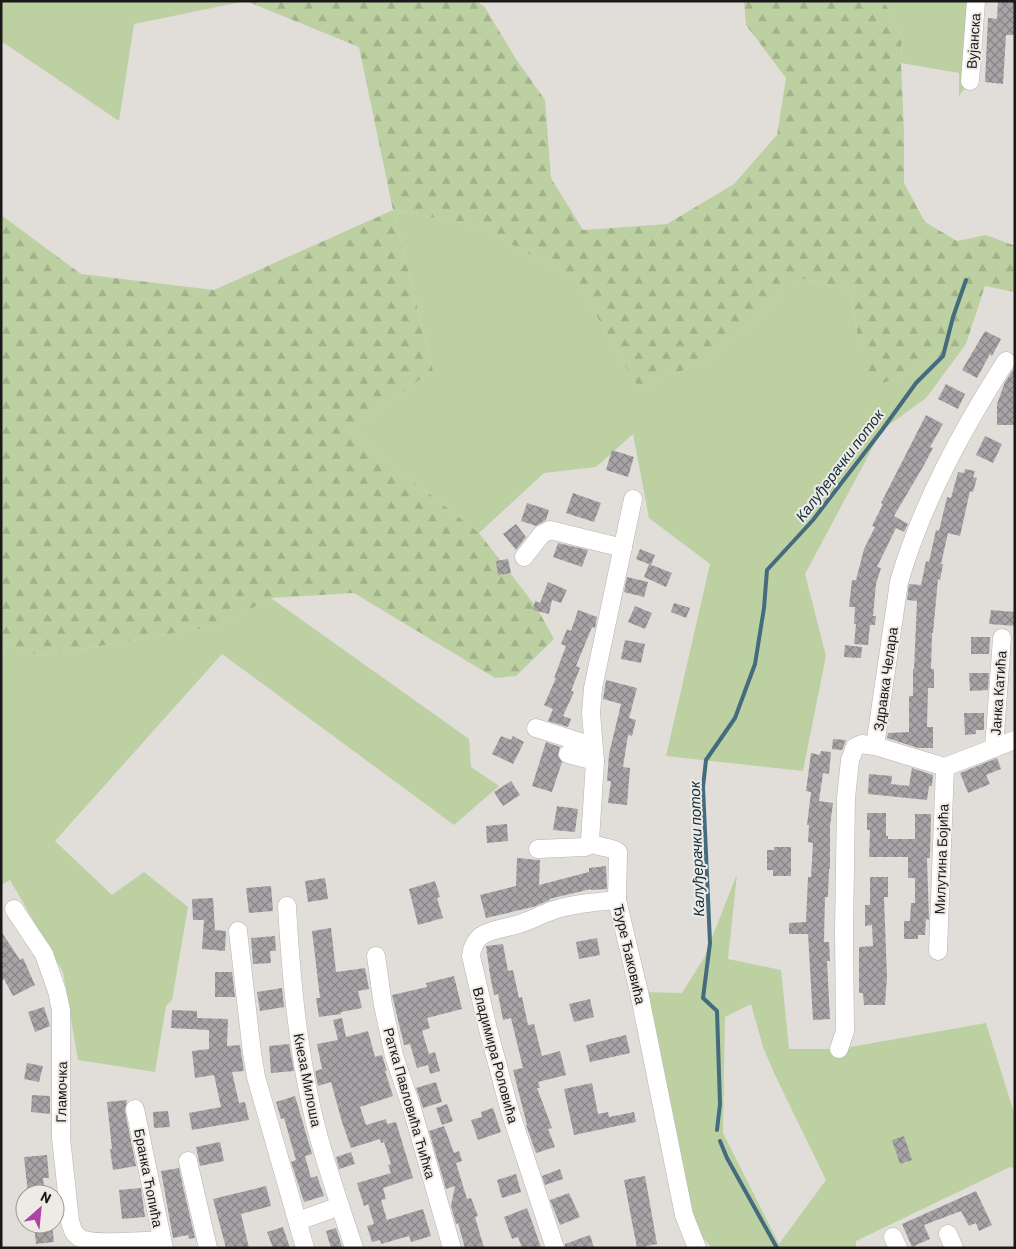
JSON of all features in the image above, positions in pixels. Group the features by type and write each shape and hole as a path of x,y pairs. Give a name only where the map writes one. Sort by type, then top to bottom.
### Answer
{"street":[{"name":"Вујанска","path":"970,80 976,1"},
{"name":"Здравка Челара","path":"839,1049 844,1031 846,798 850,760 855,748 862,744 875,746 899,582 917,531 955,446 972,414 1006,361"},
{"path":"538,849 585,847 592,844 590,839 594,754 591,713 593,688 633,499"},
{"path":"524,556 542,534 550,530 623,548"},
{"name":"Јанка Катића","path":"994,748 1002,638"},
{"path":"536,728 594,754"},
{"path":"875,746 945,767 1015,740"},
{"path":"568,754 594,754"},
{"name":"Милутина Бојића","path":"938,951 945,767"},
{"name":"Ђуре Ђаковића","path":"592,844 608,846 618,852 617,900 639,992 684,1215 697,1248"},
{"name":"Владимира Роловића","path":"555,1248 509,1108 471,956 475,942 489,932 520,924 553,910 617,900"},
{"name":"Кнеза Милоша","path":"287,906 292,987 305,1079 312,1112 354,1248"},
{"name":"Гламочка","path":"14,909 44,954 58,991 61,1010 61,1131 70,1221 74,1233 86,1240 123,1245 163,1244"},
{"path":"238,930 256,1077 305,1248"},
{"name":"Ратка Павловића Ћићка","path":"376,956 383,1005 394,1056 412,1110 452,1248"},
{"name":"Бранка Ћопића","path":"135,1109 163,1244"},
{"path":"188,1161 208,1248"},
{"path":"298,1221 340,1206"}],"green space":[{"path":"1,1 246,1 134,24 119,121 1,41"},
{"path":"246,1 475,1 484,6 516,59 545,100 551,178 583,230 667,224 734,184 777,135 786,78 746,25 744,1 883,1 902,28 904,183 925,222 957,241 986,235 1013,245 1015,244 1015,292 985,286 966,344 892,380 873,386 859,347 851,290 803,279 707,360 639,389 576,280 479,226 393,210 359,47"},
{"path":"883,1 976,1 970,81 959,96 959,73 901,63 902,28"},
{"path":"393,210 479,226 576,280 639,389 707,360 803,279 851,290 859,347 892,380 966,344 926,398 882,430 805,574 826,656 803,771 666,756 710,564 649,518 633,434 596,467 544,473 479,533 350,431 433,370"},
{"path":"393,210 433,370 350,431 479,533 537,608 554,639 516,676 495,678 354,593 271,598 221,625 42,656 6,645 1,663 1,215 81,274 214,290"},
{"path":"271,598 469,739 471,767 499,786 454,825 222,654 55,841 112,895 144,872 188,907 172,1000 166,1006 155,1072 78,1060 63,972 10,880 1,885 1,663 6,645 42,656 221,625"},
{"path":"737,874 728,959 781,970 789,1049 839,1049 986,1023 1015,1116 1015,1168 1010,1167 856,1241 856,1248 712,1248 684,1215 639,992 682,993 704,958","holes":["751,1004 763,1047 826,1180 779,1244 723,1133 725,1017"]}],"building":[{"path":"998,1 1015,1 1015,35 1006,35 1003,84 985,82 988,18 997,19"},
{"path":"985,331 1001,339 992,356 990,354 977,378 962,370"},
{"path":"1015,367 1015,425 997,425 997,404 1005,382"},
{"path":"946,384 965,394 958,409 938,399"},
{"path":"926,415 943,424 930,447 933,448 924,465 894,516 908,524 904,532 896,528 877,567 881,568 876,584 873,616 876,616 875,625 870,625 868,645 854,644 855,607 849,607 852,580 856,580 864,549 875,527 872,526 883,504 881,503"},
{"path":"985,436 1002,444 993,463 976,455"},
{"path":"612,450 634,457 628,477 606,470"},
{"path":"965,469 975,471 973,477 977,478 973,492 970,491 960,536 948,533 941,564 943,564 940,580 938,579 932,633 931,669 934,669 934,688 928,688 927,727 933,727 933,748 918,748 887,738 888,733 909,732 909,696 913,696 917,601 907,600 909,584 921,585 926,561 929,562 936,530 939,531 947,497 951,498 958,472 964,473"},
{"path":"573,493 601,503 594,522 566,513"},
{"path":"527,503 549,510 546,520 536,526 521,521"},
{"path":"516,524 526,537 516,550 503,534"},
{"path":"558,543 588,550 582,567 553,557"},
{"path":"640,549 655,555 651,565 636,559"},
{"path":"508,559 511,573 498,575 496,561"},
{"path":"649,564 672,573 666,587 644,577"},
{"path":"627,577 648,582 644,597 624,592"},
{"path":"548,582 567,590 561,603 552,600 549,614 533,610 535,601 540,603"},
{"path":"674,603 690,608 686,618 671,612"},
{"path":"635,606 652,613 645,629 628,622"},
{"path":"578,610 597,617 595,628 592,627 576,666 580,668 571,691 574,692 563,716 571,719 568,727 548,721 553,709 544,705 556,678 554,678 566,646 561,644 567,629 571,631"},
{"path":"991,610 1015,612 1015,626 989,624"},
{"path":"971,637 990,637 989,654 971,654"},
{"path":"625,640 645,644 641,663 621,659"},
{"path":"845,645 862,647 861,658 844,657"},
{"path":"969,673 989,673 988,690 970,691"},
{"path":"606,680 637,688 629,718 636,720 632,736 628,735 623,767 630,768 627,805 608,803 611,781 607,781 609,754 621,704 603,699"},
{"path":"964,713 984,713 984,730 976,730 976,734 965,735"},
{"path":"501,736 511,740 513,736 524,742 513,764 492,754"},
{"path":"833,739 846,740 842,750 832,749"},
{"path":"546,742 560,747 558,756 562,762 552,792 532,786"},
{"path":"821,751 831,752 829,774 823,773 819,801 833,803 830,826 828,897 825,897 824,942 829,942 830,961 827,961 830,1019 813,1020 808,934 789,934 789,923 806,922 808,877 811,877 813,843 808,842 809,825 807,825 811,792 806,791 811,753 820,755"},
{"path":"997,758 1001,769 986,775 990,784 968,793 960,773"},
{"path":"912,768 933,775 932,786 929,786 927,800 868,794 869,774 892,776 891,784 909,786"},
{"path":"511,781 520,795 503,806 494,792"},
{"path":"557,806 578,809 575,832 553,830"},
{"path":"867,813 886,813 886,836 888,836 888,839 915,839 915,814 931,814 930,858 927,858 929,920 926,919 925,935 918,935 918,939 904,939 904,921 910,921 911,903 915,903 915,878 908,878 908,857 869,857 870,830 867,830"},
{"path":"507,824 508,841 487,843 486,826"},
{"path":"774,847 791,847 791,876 773,876 773,870 767,870 767,850 774,850"},
{"path":"517,858 540,860 539,885 589,872 589,868 606,866 607,889 591,889 549,899 533,907 486,918 480,895 516,886"},
{"path":"870,877 888,877 888,897 884,897 887,977 885,1005 864,1005 863,993 859,993 859,947 873,946 872,925 865,926 865,905 870,905"},
{"path":"325,878 328,899 308,902 305,881"},
{"path":"435,881 440,897 437,898 443,918 418,925 409,889"},
{"path":"271,886 273,911 249,913 246,888"},
{"path":"213,898 215,930 226,931 225,951 202,949 204,920 193,920 192,899"},
{"path":"331,928 336,972 365,968 369,989 358,991 362,1008 341,1012 341,1014 319,1017 316,998 320,998 312,931"},
{"path":"1,931 20,960 23,958 35,985 13,996 4,979 1,981"},
{"path":"275,936 276,951 270,951 271,963 253,964 251,938"},
{"path":"597,938 600,955 579,959 576,942"},
{"path":"503,944 508,971 513,970 519,998 522,997 528,1025 534,1024 542,1056 560,1051 566,1075 538,1082 540,1088 537,1088 552,1128 548,1129 555,1147 536,1153 526,1125 513,1070 523,1068 511,1018 503,1020 498,994 494,995 490,975 486,946"},
{"path":"215,972 232,972 235,997 215,997"},
{"path":"454,976 462,1009 427,1018 430,1028 422,1031 429,1054 435,1052 440,1071 430,1074 428,1065 417,1068 410,1044 404,1045 392,995 427,987 426,983"},
{"path":"282,988 284,1007 260,1011 257,992"},
{"path":"590,999 594,1017 574,1022 569,1004"},
{"path":"44,1007 50,1026 35,1032 28,1012"},
{"path":"172,1010 197,1011 197,1018 228,1019 227,1046 240,1045 244,1071 232,1072 239,1103 245,1102 249,1120 192,1130 189,1113 221,1107 214,1075 195,1078 192,1051 209,1049 209,1030 171,1028"},
{"path":"342,1018 346,1037 368,1031 375,1057 382,1055 393,1096 360,1107 366,1125 386,1119 387,1124 396,1122 413,1178 383,1188 386,1199 381,1200 387,1220 423,1209 431,1236 411,1242 409,1236 381,1244 380,1240 372,1242 367,1226 374,1224 368,1204 364,1206 357,1183 391,1173 388,1165 391,1164 384,1142 381,1143 380,1139 351,1148 331,1082 318,1086 315,1071 322,1069 317,1044 338,1040 333,1020"},
{"path":"626,1035 630,1053 590,1062 586,1045"},
{"path":"289,1044 294,1071 271,1073 269,1046"},
{"path":"27,1063 43,1066 39,1082 24,1079"},
{"path":"436,1082 442,1102 423,1108 416,1088"},
{"path":"592,1083 598,1114 608,1112 609,1117 634,1112 636,1122 574,1135 564,1089"},
{"path":"32,1095 50,1096 50,1114 31,1112"},
{"path":"295,1096 312,1154 305,1156 311,1178 317,1176 324,1196 304,1202 291,1162 296,1160 284,1118 281,1119 276,1102"},
{"path":"127,1100 125,1111 136,1166 113,1170 107,1102"},
{"path":"447,1104 453,1121 442,1125 436,1108"},
{"path":"493,1108 501,1132 478,1140 471,1120 482,1117 481,1112"},
{"path":"168,1111 170,1127 154,1128 153,1112"},
{"path":"444,1126 454,1153 459,1151 462,1161 456,1163 467,1199 471,1198 478,1216 475,1217 484,1248 465,1248 458,1223 456,1224 451,1206 455,1186 446,1189 429,1131"},
{"path":"904,1136 912,1160 900,1164 892,1140"},
{"path":"220,1142 224,1161 200,1166 196,1147"},
{"path":"351,1152 355,1164 339,1169 336,1157"},
{"path":"47,1155 49,1178 43,1178 44,1184 27,1184 24,1157"},
{"path":"179,1168 195,1238 189,1239 188,1235 173,1238 161,1171"},
{"path":"560,1169 563,1179 545,1185 542,1176"},
{"path":"516,1174 521,1192 502,1198 497,1180"},
{"path":"645,1176 657,1244 637,1248 624,1180"},
{"path":"266,1186 271,1206 241,1214 249,1248 226,1248 213,1199"},
{"path":"141,1188 145,1217 122,1219 119,1190"},
{"path":"976,1191 992,1225 979,1231 976,1223 969,1226 961,1211 924,1225 930,1239 912,1247 902,1224"},
{"path":"569,1193 580,1217 560,1225 550,1200"},
{"path":"527,1208 541,1248 522,1248 518,1237 512,1239 504,1217"},
{"path":"283,1227 290,1248 273,1248 267,1232"},
{"path":"336,1228 342,1247 331,1248 326,1231"},
{"path":"35,1234 53,1234 54,1242 36,1244"},
{"path":"590,1235 594,1248 565,1248 565,1244"}],"waterway":[{"name":"Калуђерачки поток","path":"717,1130 720,1104 717,1011 703,998 710,943 703,787 706,760 735,718 755,664 764,608 767,570 813,520 916,383 943,356 953,317 966,280"},
{"name":"Калуђерачки поток","path":"720,1141 727,1158 777,1248"}]}
